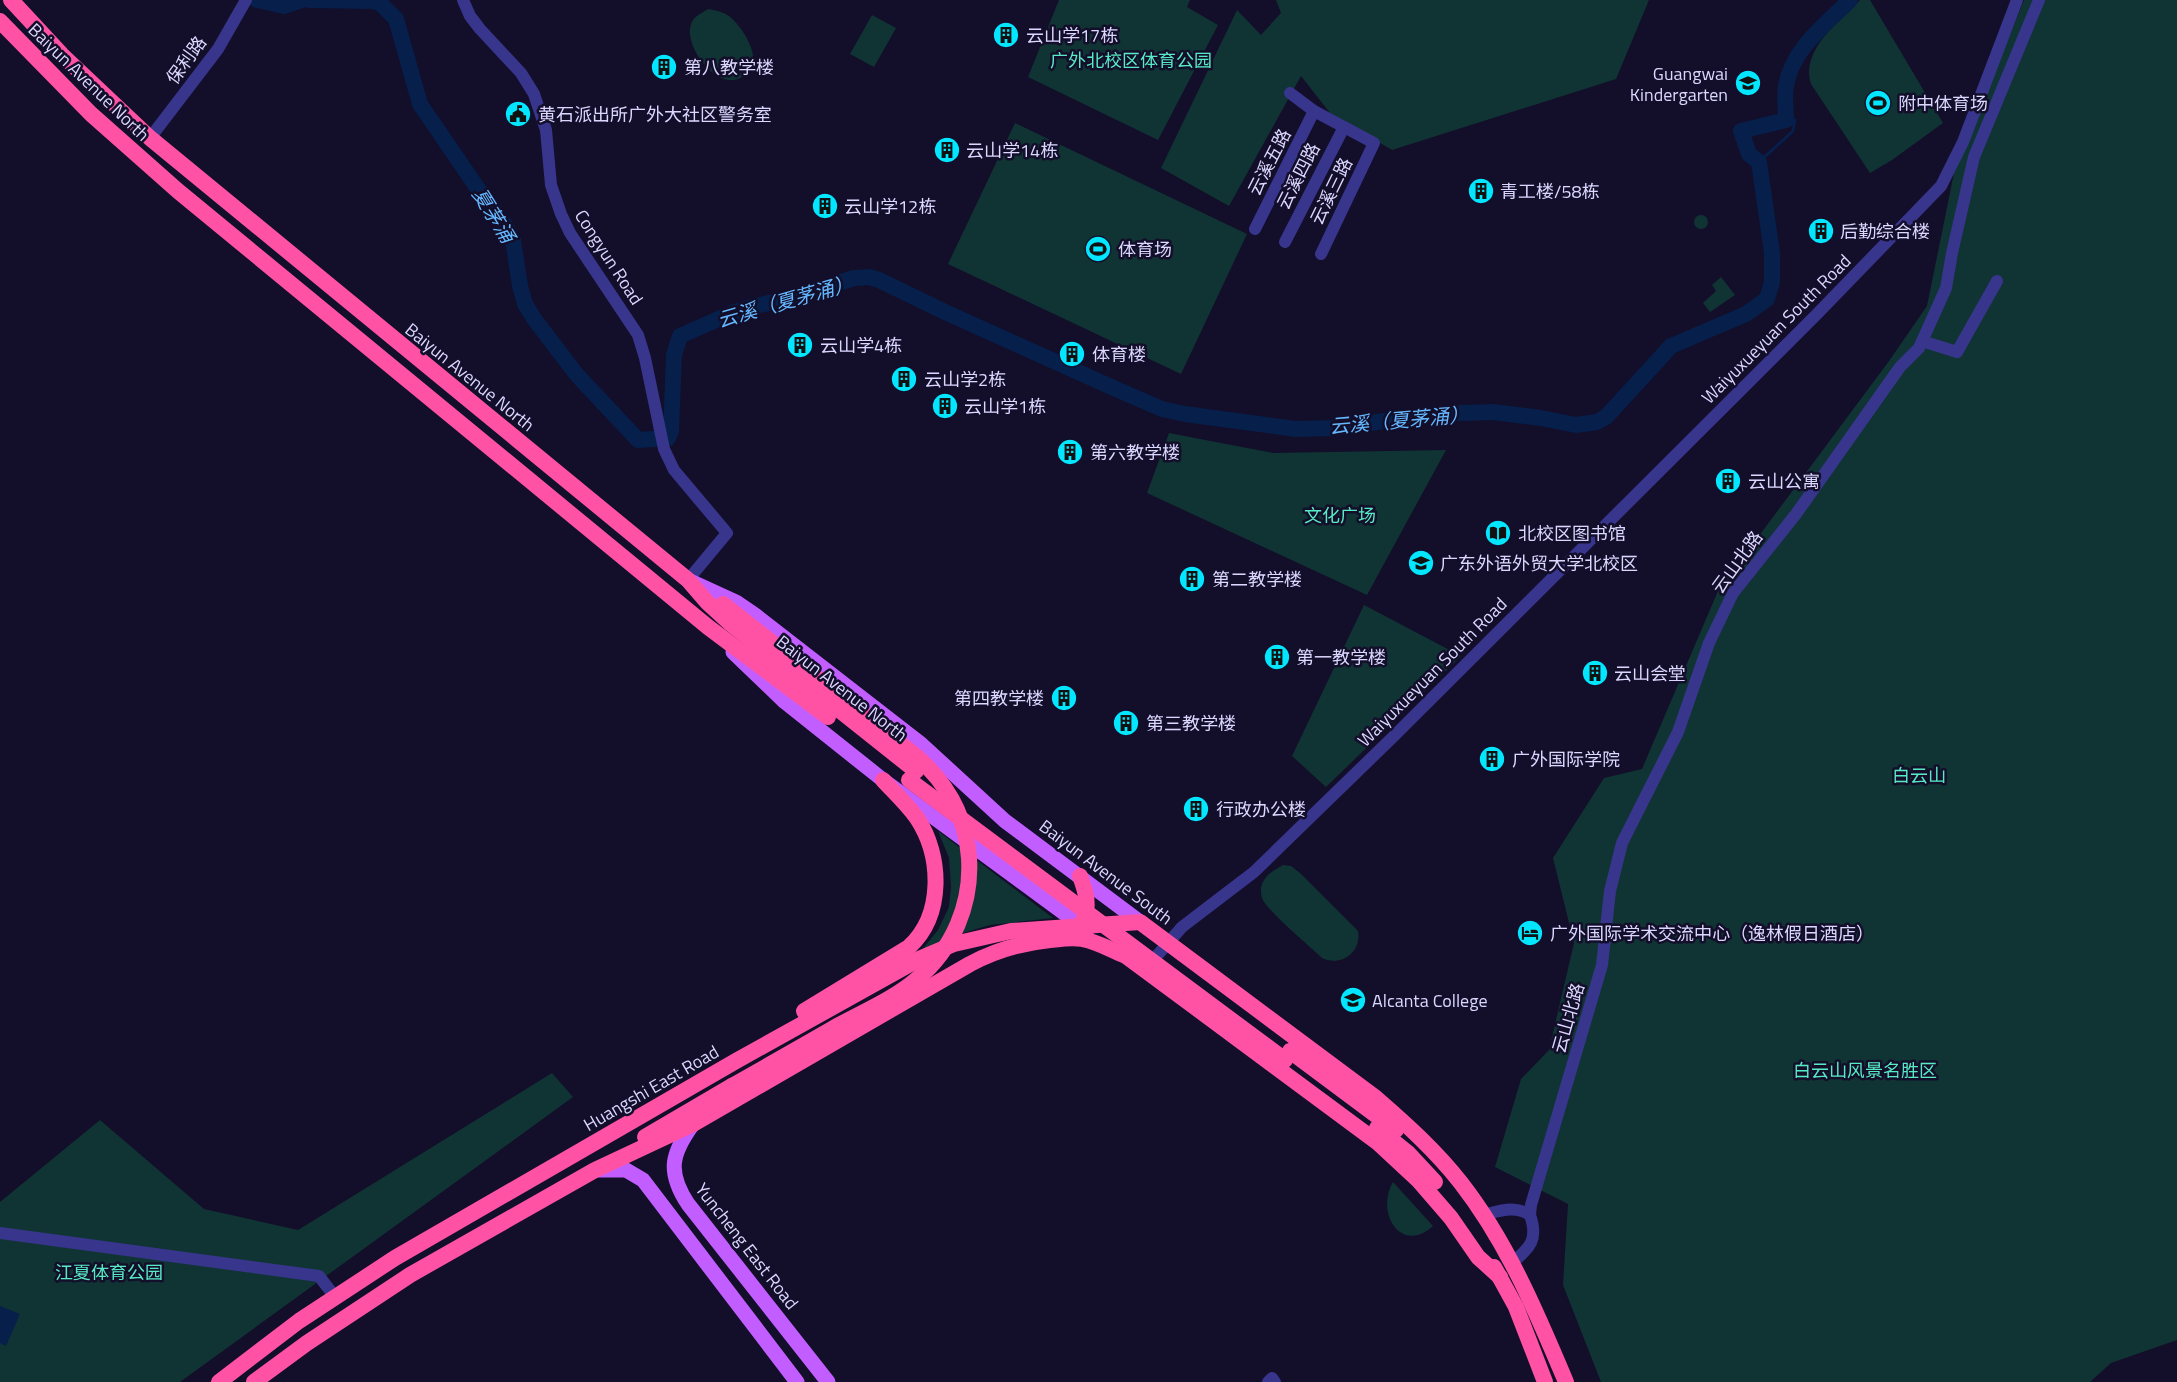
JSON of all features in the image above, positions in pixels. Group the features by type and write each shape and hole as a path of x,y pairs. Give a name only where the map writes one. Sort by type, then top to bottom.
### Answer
{"highway":[{"name":"Baiyun Avenue North","path":"11,0 62,55 150,138 688,580 731,624 913,776"},
{"name":"Baiyun Avenue North","path":"0,21 77,101 130,150 717,635 913,776"},
{"path":"254,1382 392,1286 917,980 942,953 950,940 964,907 968,891 969,868 966,833 957,808 944,784 916,756 742,618 688,580"},
{"name":"Baiyun Avenue South","path":"913,776 1287,1055 1408,1153 1453,1204 1500,1277 1516,1307 1545,1382"},
{"path":"736,1061 803,1012 909,947 917,940 926,926 932,909 935,886 928,840 917,819 883,780"},
{"path":"1065,938 1080,925 1087,909 1080,876"},
{"name":"Baiyun Avenue South","path":"1140,922 1388,1109 1443,1161 1501,1242 1534,1307 1566,1382"},
{"name":"Huangshi East Road","path":"219,1382 276,1338 335,1297 419,1244 736,1061 933,952 968,940 1031,928 1140,922"},
{"path":"594,1170 693,1124 970,964 1002,949 1024,943 1079,938 1126,956"},
{"name":"Baiyun Avenue South","path":"1126,956 1377,1142 1419,1180 1451,1218 1478,1257 1500,1277"},
{"path":"894,972 907,974 913,980 914,991 907,1002"},
{"name":"Baiyun Avenue South","path":"1287,1055 1392,1127 1483,1215"}],"main road":[{"name":"Baiyun Avenue South","path":"688,580 736,602 755,615 921,744 1005,821 1140,922"},
{"name":"Baiyun Avenue South","path":"717,635 753,673 785,702 883,780 1061,912 1126,956"},
{"path":"1061,912 1073,907 1079,899 1082,887 1080,876"},
{"name":"Yuncheng East Road","path":"693,1124 681,1140 674,1164 676,1182 688,1204 828,1382"},
{"path":"594,1170 618,1169 635,1174 643,1180 797,1382"}],"street":[{"name":"Congyun Road","path":"464,0 470,16 521,73 534,94 546,130 551,185 561,214 570,233 629,321 641,345 664,449 677,476 727,534 688,580"},
{"name":"Waiyuxueyuan South Road","path":"1144,970 1166,942 1182,927 1235,889 1274,854 1702,430 1941,186 1963,142 2017,0"},
{"name":"云山北路","path":"1511,1264 1531,1243 1534,1235 1530,1215 1531,1205 1602,965 1610,891 1622,843 1678,732 1709,644 1733,593 1796,514 1900,367 1919,348 1946,288 1977,147 2039,0"},
{"name":"保利路","path":"150,138 218,49 243,5"},
{"path":"1290,93 1314,111 1344,127"},
{"name":"云溪五路","path":"1255,229 1314,111"},
{"name":"云溪三路","path":"1321,254 1374,143 1344,127"},
{"name":"云溪四路","path":"1285,242 1344,127"},
{"path":"1963,142 1977,147"},
{"path":"1922,341 1957,352 1996,281"},
{"path":"671,1218 671,1207 678,1202 688,1204"},
{"path":"1483,1215 1521,1209 1530,1215"},
{"path":"0,1233 319,1276 335,1297"},
{"path":"1268,1382 1272,1378 1275,1382"}],"green space":[{"name":"广外北校区体育公园","path":"1059,0 1190,0 1187,7 1218,25 1158,140 1028,77"},
{"path":"1276,0 1649,0 1616,79 1392,150 1330,113 1301,76 1229,206 1161,168 1237,10 1261,35 1281,13"},
{"name":"附中体育场","path":"1860,0 1870,0 1943,123 1870,173 1811,84 1809,72 1811,60 1823,38"},
{"name":"白云山","path":"2024,0 2177,0 2177,1340 2111,1363 2090,1382 1601,1382 1563,1285 1568,1204 1495,1167 1521,1079 1549,1050 1574,943 1553,858 1604,778 1642,769 1718,591 1889,361 1927,306 1954,173"},
{"path":"708,9 729,16 748,40 753,62 751,68 741,78 730,80 719,77 708,69 693,46 690,34 692,21"},
{"path":"872,15 896,28 874,67 850,54"},
{"name":"体育场","path":"1015,123 1247,234 1181,374 948,264"},
{"path":"1698,215 1704,215 1708,222 1704,229 1698,229 1694,225 1694,219"},
{"path":"1721,277 1735,295 1710,312 1703,303 1716,291 1712,285"},
{"name":"文化广场","path":"1169,433 1273,453 1446,450 1367,595 1147,493"},
{"path":"1364,605 1461,656 1326,787 1292,756"},
{"path":"938,831 1053,918 990,925 963,933 917,956 938,930 949,907 951,887 949,858"},
{"path":"1283,865 1291,866 1300,873 1358,931 1357,945 1349,956 1336,961 1322,958 1265,904 1261,892 1263,882 1269,874"},
{"name":"江夏体育公园","path":"552,1073 573,1097 180,1382 0,1382 0,1202 100,1120 204,1209 298,1230"},
{"path":"1393,1182 1433,1226 1421,1234 1411,1236 1402,1233 1394,1226 1387,1206 1388,1194"}],"water":[{"path":"0,1306 20,1314 6,1346 0,1343"}],"waterway":[{"name":"夏茅涌","path":"257,0 284,6 302,0"},
{"name":"云溪（夏茅涌）","path":"309,0 373,1 380,3 396,19 420,104 505,225 513,240 525,304 577,375 638,440 668,438 671,431 674,355 680,336 732,313 854,278 869,277 1118,390 1162,409 1185,414 1296,429 1334,428 1435,414 1493,412 1576,425 1597,422 1606,417 1671,346 1746,314 1767,299 1772,282 1772,253 1759,162 1749,154 1741,131 1786,120 1786,86 1795,60 1820,28 1850,0"},
{"path":"1759,162 1793,131 1795,120 1786,120"}],"place":[{"name":"云山学17栋","path":"1006,35"},
{"name":"第八教学楼","path":"664,67"},
{"name":"Guangwai Kindergarten","path":"1748,83"},
{"name":"附中体育场","path":"1878,103"},
{"name":"黄石派出所广外大社区警务室","path":"518,114"},
{"name":"云山学14栋","path":"947,150"},
{"name":"青工楼/58栋","path":"1481,191"},
{"name":"云山学12栋","path":"825,206"},
{"name":"后勤综合楼","path":"1821,231"},
{"name":"体育场","path":"1098,249"},
{"name":"云山学4栋","path":"800,345"},
{"name":"体育楼","path":"1072,354"},
{"name":"云山学2栋","path":"904,379"},
{"name":"云山学1栋","path":"945,406"},
{"name":"第六教学楼","path":"1070,452"},
{"name":"云山公寓","path":"1728,481"},
{"name":"北校区图书馆","path":"1498,533"},
{"name":"广东外语外贸大学北校区","path":"1421,563"},
{"name":"第二教学楼","path":"1192,579"},
{"name":"第一教学楼","path":"1277,657"},
{"name":"云山会堂","path":"1595,673"},
{"name":"第四教学楼","path":"1064,698"},
{"name":"第三教学楼","path":"1126,723"},
{"name":"广外国际学院","path":"1492,759"},
{"name":"行政办公楼","path":"1196,809"},
{"name":"广外国际学术交流中心（逸林假日酒店）","path":"1530,933"},
{"name":"Alcanta College","path":"1353,1000"}],"park label":[{"name":"白云山风景名胜区","path":"1865,1070"}]}
